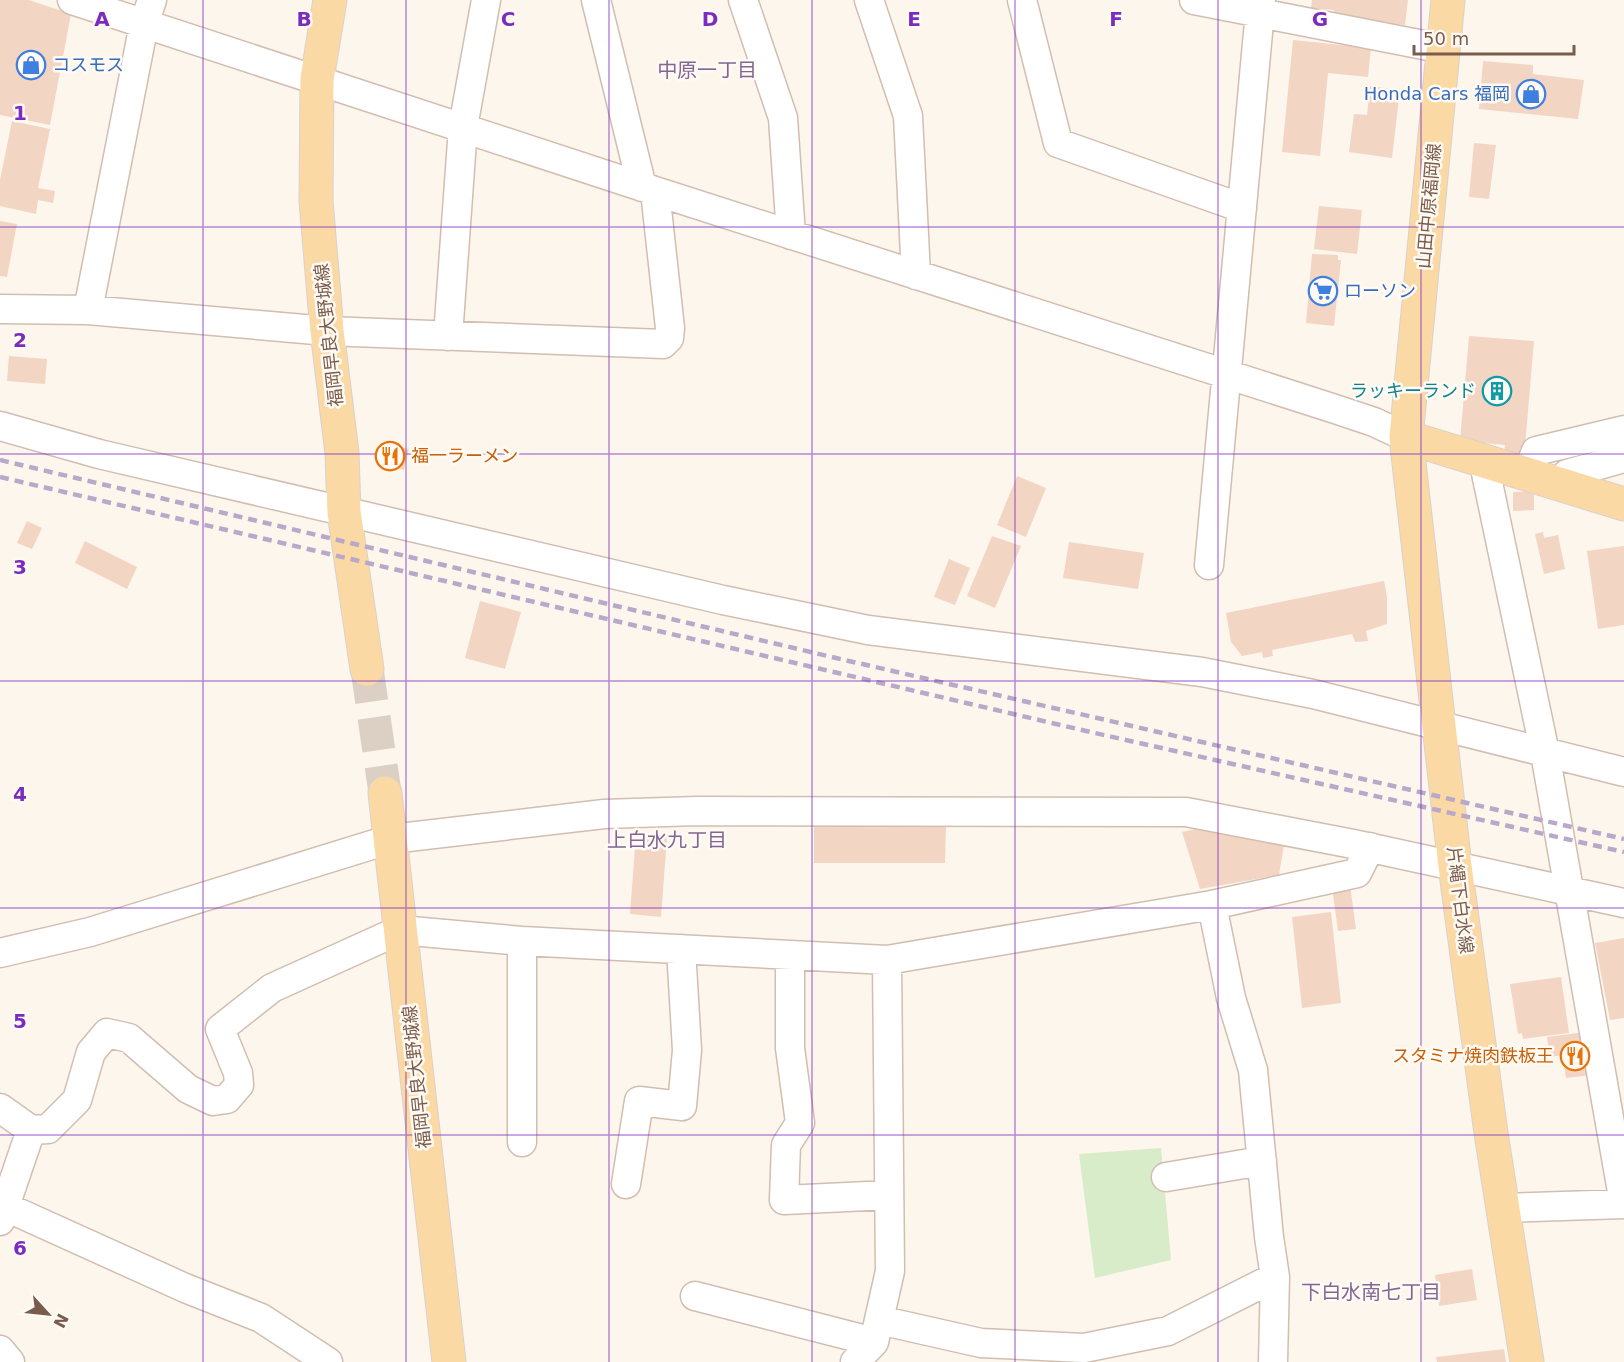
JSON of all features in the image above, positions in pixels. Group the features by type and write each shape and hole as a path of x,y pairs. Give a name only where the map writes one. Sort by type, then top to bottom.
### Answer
{"main road":[{"name":"福岡早良大野城線","path":"330,0 317,79 316,201 327,331 342,453 344,512 367,669"},
{"name":"山田中原福岡線","path":"1406,437 1448,0"},
{"path":"1406,437 1624,504"},
{"name":"片縄下白水線","path":"1406,437 1455,866 1527,1362"},
{"name":"福岡早良大野城線","path":"386,793 449,1362"}],"street":[{"path":"72,0 148,12 317,79 648,189 1374,422 1406,437"},
{"path":"448,336 463,127 486,0"},
{"path":"0,309 88,310 327,331 663,344 669,338 670,328 648,189 596,0"},
{"path":"743,0 783,118 791,235"},
{"path":"870,0 908,116 915,275"},
{"path":"1022,0 1058,143 1242,208"},
{"path":"1194,0 1261,6 1444,49"},
{"path":"1209,565 1261,6"},
{"path":"88,310 148,12"},
{"path":"0,426 99,454 574,567 868,630 1202,672 1313,694 1624,772"},
{"path":"1527,473 1536,451 1624,430"},
{"path":"1559,483 1567,474 1624,458"},
{"path":"1483,459 1545,753 1624,1203 1503,1208"},
{"path":"0,953 90,933 391,839 604,814 697,811 1186,812 1370,847 1624,903"},
{"path":"0,1108 31,1130 48,1129 77,1100 91,1052 107,1033 129,1038 188,1089 213,1101 227,1099 239,1085 238,1072 220,1029 272,988 400,930 522,941 887,960 1212,905 1357,873 1370,847"},
{"path":"1212,905 1231,998 1253,1070 1275,1277 1273,1362"},
{"path":"522,941 522,1142"},
{"path":"626,1184 642,1157 639,1101 682,1106 687,1050 681,950"},
{"path":"790,955 790,1048 800,1123 786,1145 784,1200 889,1195"},
{"path":"869,1341 890,1271 887,960"},
{"path":"31,1130 3,1214 261,1318 328,1362"},
{"path":"1166,1177 1262,1161"},
{"path":"694,1296 869,1341 1084,1348 1168,1330 1275,1277"},
{"path":"0,1350 10,1362"}],"green space":[{"path":"1161,1148 1171,1260 1095,1278 1079,1154"}],"building":[{"name":"コスモス","path":"0,0 29,0 71,14 50,125 0,115"},
{"path":"1312,0 1408,0 1405,25 1333,17 1334,10 1311,8"},
{"path":"1293,40 1371,48 1368,77 1328,73 1320,156 1282,152"},
{"name":"Honda Cars 福岡","path":"1483,61 1533,65 1533,74 1584,80 1578,119 1479,109"},
{"path":"1370,86 1400,90 1392,158 1349,152 1354,114 1367,115"},
{"path":"12,121 50,129 38,188 55,191 53,203 38,200 36,214 0,206 0,180"},
{"path":"1474,143 1496,145 1489,199 1469,197"},
{"path":"1319,206 1362,210 1357,254 1314,249"},
{"path":"0,221 17,224 7,277 0,276"},
{"name":"ローソン","path":"1312,254 1338,255 1338,260 1341,260 1334,326 1306,323"},
{"name":"ラッキーランド","path":"1469,336 1534,341 1524,458 1504,456 1505,445 1460,441"},
{"path":"9,356 47,359 45,384 7,381"},
{"path":"381,443 409,449 404,470 377,464"},
{"path":"1017,476 1046,488 1026,537 997,525"},
{"path":"1534,491 1534,510 1513,511 1513,492"},
{"path":"27,521 42,528 32,549 17,543"},
{"path":"1543,532 1544,538 1558,535 1565,569 1544,574 1535,534"},
{"path":"992,536 1021,546 995,608 967,596"},
{"path":"85,541 137,567 127,589 75,563"},
{"path":"1069,542 1144,553 1138,589 1063,578"},
{"path":"1624,546 1624,625 1598,629 1587,551"},
{"path":"949,559 970,568 955,605 934,597"},
{"path":"1384,581 1387,597 1387,624 1366,631 1368,641 1355,642 1352,634 1272,650 1273,656 1263,658 1262,652 1242,656 1231,642 1226,613"},
{"path":"480,601 521,612 505,669 465,658"},
{"path":"814,826 946,826 945,863 814,863"},
{"path":"1199,828 1285,839 1279,875 1200,889 1182,832"},
{"path":"636,834 667,837 661,917 630,914"},
{"path":"1350,885 1356,929 1338,931 1332,887"},
{"path":"1331,912 1341,1003 1302,1008 1292,917"},
{"path":"1624,938 1624,1018 1610,1020 1595,943"},
{"path":"1561,977 1569,1033 1523,1039 1522,1033 1518,1034 1510,984"},
{"name":"スタミナ焼肉鉄板王","path":"1585,1032 1591,1075 1566,1078 1562,1055 1550,1057 1547,1037"},
{"path":"1472,1269 1477,1300 1439,1306 1435,1275"},
{"path":"1504,1349 1506,1362 1437,1362 1436,1357"}],"tunnel":[{"path":"367,669 385,793"}],"railway":[{"path":"0,460 836,658 1624,839"},
{"path":"0,477 1086,731 1624,852"}],"place":[{"name":"コスモス","path":"31,65"},
{"name":"Honda Cars 福岡","path":"1531,94"},
{"name":"ローソン","path":"1323,291"},
{"name":"ラッキーランド","path":"1497,391"},
{"name":"福一ラーメン","path":"390,456"},
{"name":"スタミナ焼肉鉄板王","path":"1575,1056"}],"district":[{"name":"中原一丁目","path":"707,70"},
{"name":"上白水九丁目","path":"667,840"},
{"name":"下白水南七丁目","path":"1371,1292"}]}
